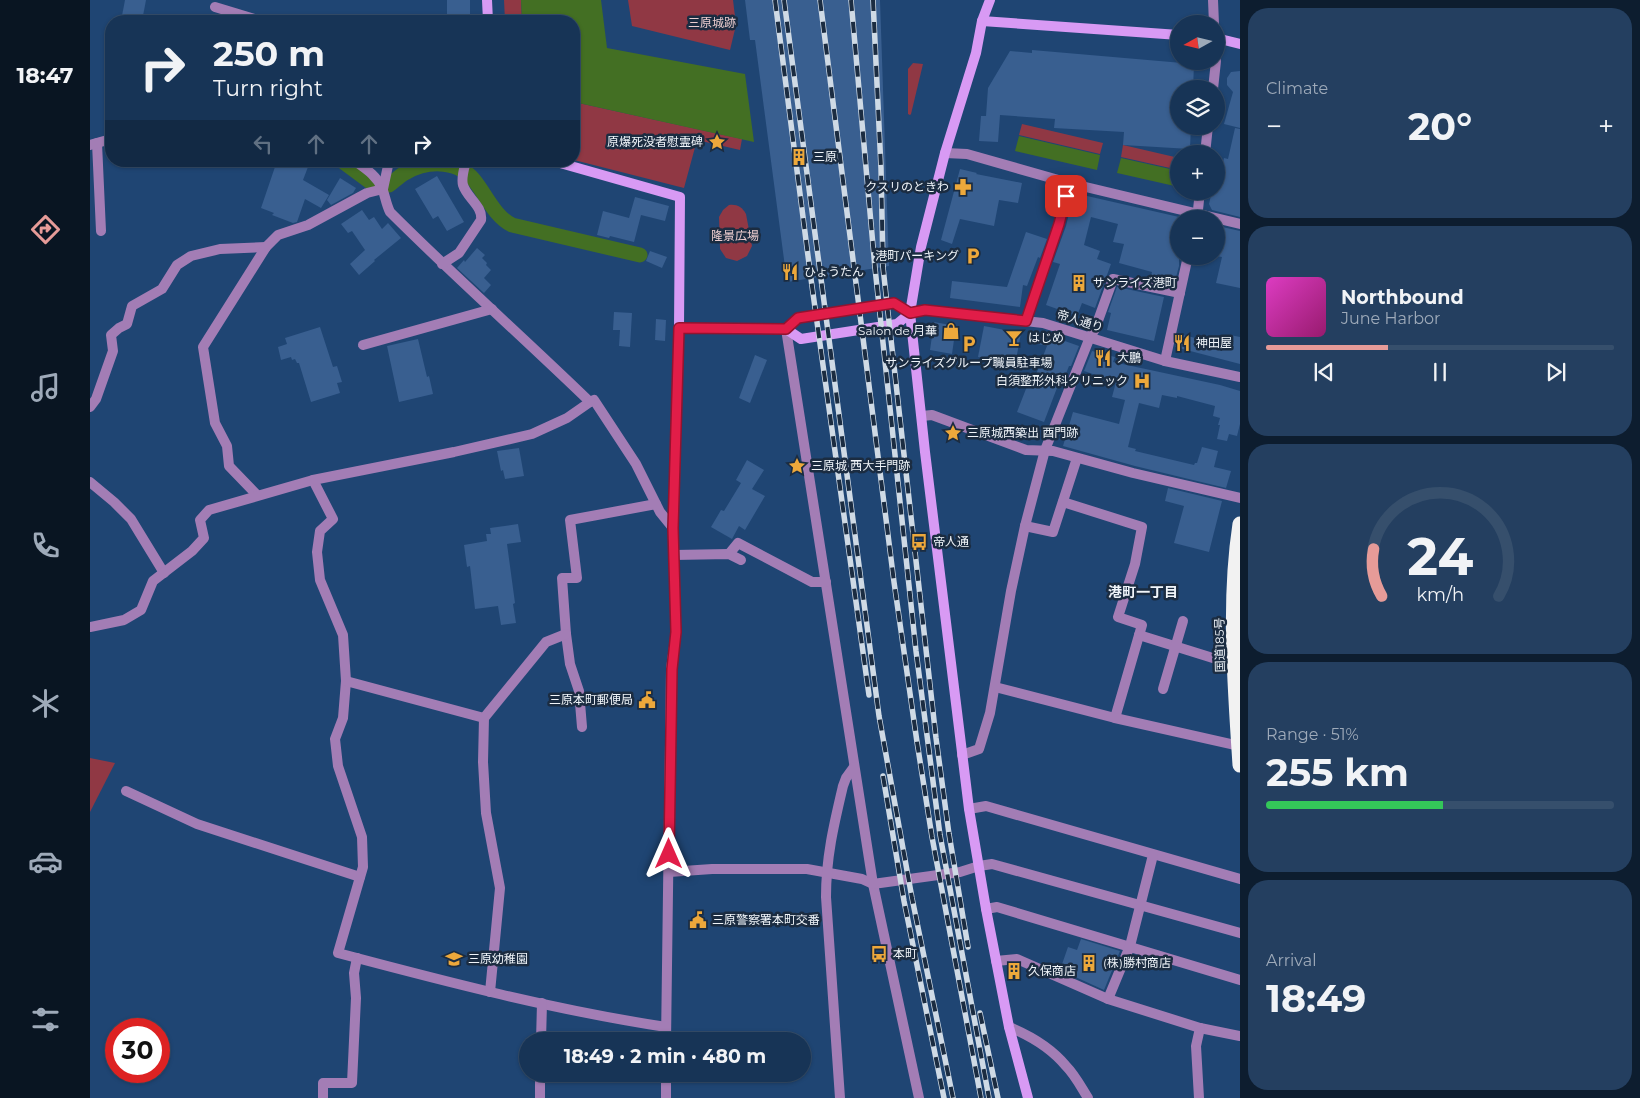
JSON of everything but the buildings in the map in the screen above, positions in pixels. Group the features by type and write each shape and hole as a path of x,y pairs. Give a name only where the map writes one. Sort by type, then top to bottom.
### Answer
{"highway":[{"name":"国道185号","path":"1240,524 1235,590 1234,660 1240,765"}],"street":[{"path":"487,0 488,15"},
{"path":"990,0 982,21 976,53 945,153 921,247 910,313 969,809 1009,1027 1028,1098"},
{"path":"1213,0 1214,15"},
{"path":"215,7 241,15"},
{"path":"982,21 1170,34"},
{"path":"1225,40 1240,44"},
{"path":"94,144 101,231"},
{"path":"945,153 967,154 1174,210"},
{"path":"364,167 375,176 383,189"},
{"path":"388,167 383,189 385,201 390,212 442,264 590,402"},
{"path":"442,264 459,253 481,220 482,214 480,210 464,187 465,167"},
{"path":"574,167 680,197 679,328 673,528 676,632 672,669 666,1032"},
{"path":"1026,321 1059,224 1069,183"},
{"path":"257,495 229,466 227,446 215,423 203,347 266,247 278,235 308,225 367,193 383,189"},
{"path":"1225,221 1240,224"},
{"path":"90,407 96,399 113,351 111,335 127,324 132,306 162,289 177,265 191,256 220,249 266,247"},
{"path":"1165,361 1186,265"},
{"path":"962,755 979,749 990,713 1011,591 1025,526 1045,450 1090,337 1095,329 1113,279 1180,293"},
{"path":"786,329 798,318 894,303 910,313"},
{"path":"363,345 492,309"},
{"name":"帝人通り","path":"910,313 925,310 1043,323 1165,361 1240,377"},
{"path":"679,328 786,329 801,339 897,324 910,313"},
{"path":"786,329 873,884 919,1098"},
{"path":"90,627 124,620 141,610 153,581 192,552 204,538 200,520 209,510 313,480 454,452 532,434 567,418 594,400 642,473 656,504 664,518 673,528"},
{"path":"922,416 932,415 1026,450 1053,451 1133,473 1240,498"},
{"path":"1025,526 1054,532 1078,458"},
{"path":"313,480 333,519 320,531 317,552 320,580 343,634 346,681 343,718 335,739 338,766 362,837 363,867 338,953 450,984 617,1020 666,1027"},
{"path":"90,482 131,519 164,573"},
{"path":"1063,502 1142,527 1134,564 1118,617 1142,625 1115,718"},
{"path":"582,728 579,691 570,664 566,634 562,578 576,578 570,520 656,504"},
{"path":"729,554 738,543 812,582 826,582"},
{"path":"674,555 729,554 741,560"},
{"path":"1163,689 1183,621"},
{"path":"490,992 500,888 486,813 483,762 484,718 546,642 566,634"},
{"path":"1139,635 1216,659 1234,660"},
{"path":"346,681 484,718"},
{"path":"995,687 1115,718 1239,746"},
{"path":"840,1098 826,873 842,786 854,767"},
{"path":"126,791 197,824 360,877"},
{"path":"969,809 986,806 1240,879"},
{"path":"1108,998 1130,946 1153,855"},
{"path":"669,872 712,869 807,869 862,879 873,884 960,872 992,864 1240,933"},
{"path":"986,909 997,907 1240,980"},
{"path":"322,1098 323,1083 352,1083 356,998 354,973 357,958"},
{"path":"996,961 1018,959 1108,998 1200,1028 1240,1036"},
{"path":"541,1032 542,1003"},
{"path":"1009,1027 1028,1035 1049,1049 1066,1066 1088,1098"},
{"path":"1199,1098 1196,1046 1200,1028"},
{"path":"540,1082 540,1098"},
{"path":"666,1082 666,1098"}],"green space":[{"path":"504,0 521,0 522,15 505,15"},
{"name":"三原城跡","path":"628,0 733,0 736,25 730,50 632,26"},
{"path":"913,63 923,64 910,115 908,114 908,69"},
{"path":"580,103 742,139 740,150 697,140 684,188 580,162"},
{"path":"1022,124 1103,143 1100,154 1019,135"},
{"path":"1123,145 1170,156 1170,168 1121,157"},
{"name":"隆景広場","path":"729,205 739,206 746,214 752,246 747,256 737,261 726,258 720,249 719,217"},
{"path":"90,758 115,763 90,812"}],"shaded area":[{"path":"521,0 601,0 607,48 745,74 754,142 580,103 580,15 522,15"},
{"path":"1019,136 1100,155 1097,170 1015,151"},
{"path":"1121,158 1170,169 1170,185 1117,173"}],"waterway":[{"path":"350,167 373,184 389,185 405,173 417,167"},
{"path":"456,167 470,176 501,217 512,225 640,255"}],"railway":[{"path":"775,0 811,279 869,695"},
{"path":"784,0 879,716 912,898 953,1098"},
{"path":"820,0 894,582 917,742 932,837 981,1098"},
{"path":"851,0 875,268 916,651 940,835 989,1098"},
{"path":"873,0 881,168 883,267 936,738 949,834 968,947"},
{"path":"883,776 904,901 944,1098"},
{"path":"980,1013 998,1098"}],"place":[{"name":"原爆死没者慰霊碑","path":"717,142"},
{"name":"三原","path":"799,157"},
{"name":"クスリのときわ","path":"963,187"},
{"name":"港町パーキング","path":"973,256"},
{"name":"ひょうたん","path":"790,272"},
{"name":"サンライズ港町","path":"1079,283"},
{"name":"Salon de 月華","path":"951,331"},
{"name":"はじめ","path":"1014,338"},
{"name":"神田屋","path":"1182,343"},
{"name":"サンライズグループ職員駐車場","path":"969,344"},
{"name":"大鵬","path":"1103,358"},
{"name":"白須整形外科クリニック","path":"1142,381"},
{"name":"三原城西築出 酉門跡","path":"953,433"},
{"name":"三原城 西大手門跡","path":"797,466"},
{"name":"帝人通","path":"919,542"},
{"name":"三原本町郵便局","path":"647,700"},
{"name":"三原警察署本町交番","path":"698,920"},
{"name":"本町","path":"879,954"},
{"name":"三原幼稚園","path":"454,959"},
{"name":"(株)勝村商店","path":"1089,963"},
{"name":"久保商店","path":"1014,971"}],"district":[{"name":"港町一丁目","path":"1143,592"}],"route":[{"path":"669,854 672,669 676,632 673,528 679,328 786,329 798,318 894,303 910,313 925,310 1026,321 1059,224 1066,196"}]}
